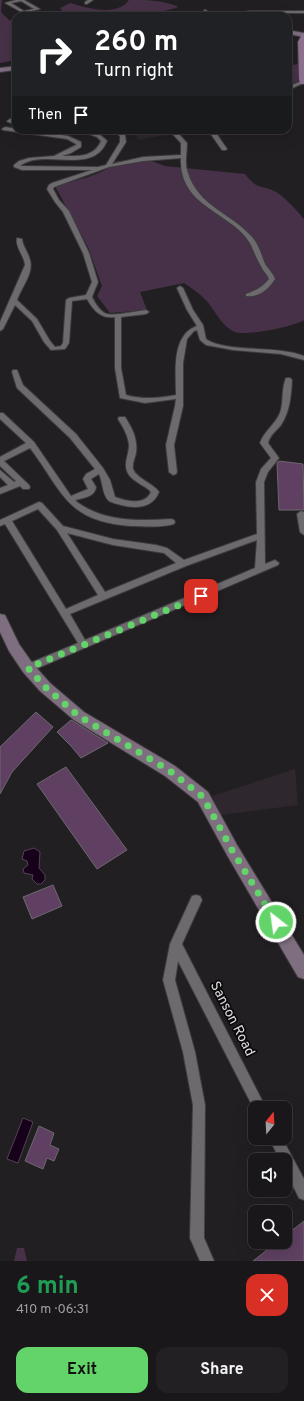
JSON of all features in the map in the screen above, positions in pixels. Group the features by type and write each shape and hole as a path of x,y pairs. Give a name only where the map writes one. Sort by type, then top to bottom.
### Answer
{"main road":[{"path":"304,35 301,42 304,82"}],"street":[{"path":"22,0 38,9 20,11 8,4 8,2 22,0"},
{"path":"86,3 92,0"},
{"path":"250,12 304,12"},
{"path":"292,33 304,35"},
{"path":"0,70 12,68"},
{"path":"292,87 304,82"},
{"path":"5,129 12,130"},
{"path":"40,134 68,138 79,143 79,146 76,149 52,158"},
{"path":"93,134 99,136 104,141 104,144 95,154 88,157 80,159 28,159 17,164 16,166 22,168 105,167"},
{"path":"105,167 123,142 123,136 121,134"},
{"path":"176,134 184,143 184,173 193,192 200,201 243,231 250,238 258,248 264,266 271,274 272,279 268,286 260,292 248,295"},
{"path":"214,134 224,150"},
{"path":"90,297 94,282 86,253 66,211 57,201 50,188 51,186 105,167 143,159 184,156"},
{"path":"0,329 14,300 28,264 27,258 19,246 19,239"},
{"path":"180,288 190,311 200,327 203,340 211,346 302,354"},
{"path":"14,300 35,320 47,342 53,348 60,350 66,343 69,300 90,297"},
{"path":"90,297 102,314 108,316 146,312"},
{"path":"118,315 118,368 123,396 142,402 180,396"},
{"path":"173,472 170,446 180,396 180,363 184,339 192,330 200,327"},
{"path":"15,372 20,386 73,436 100,470 106,480 109,494 112,499 130,504 144,503 151,500 154,496 154,490 149,485 140,481 130,470 128,465 132,451 131,435 122,419"},
{"path":"259,571 260,482 264,472 275,458 264,443 265,438 279,423 287,404 288,380"},
{"path":"0,415 31,444 70,499 81,509 102,518 131,522 170,522"},
{"path":"0,491 12,485 23,484 0,460 31,444"},
{"path":"70,499 89,493 92,490 92,487 87,479 89,476 100,470"},
{"path":"0,472 12,485"},
{"path":"83,644 64,612 3,522 39,505 60,528 103,596"},
{"path":"302,514 304,532"},
{"path":"60,528 113,542 161,549 173,555 183,564"},
{"path":"64,612 183,564 260,536"},
{"path":"28,668 275,563"},
{"path":"0,619 14,647 28,668 45,687 79,716 170,771 203,797 232,850 304,971"},
{"path":"196,900 176,944 169,980 189,1052 199,1105 197,1238 206,1261"},
{"name":"Sanson Road","path":"176,944 256,1101"},
{"path":"279,1145 304,1193"}],"shaded area":[{"path":"0,0 2,0 1,12 9,20 12,20 12,61 0,63"},
{"path":"129,0 149,0 179,7 161,12 63,12 60,8 70,3 101,10 109,10 123,5"},
{"path":"298,64 298,81 292,84 292,65"},
{"path":"134,134 169,134 139,140"},
{"path":"149,160 165,166 245,174 256,185 276,192 291,204 304,219 304,320 270,330 249,333 235,332 230,330 222,322 206,300 184,283 140,292 147,310 110,313 97,296 102,286 88,247 55,186 97,174 112,166 117,161"},
{"path":"295,769 298,805 221,815 212,796"},
{"path":"34,848 40,852 39,868 45,875 45,880 41,884 37,884 32,879 33,875 24,873 23,869 28,865 27,861 22,859 24,851"},
{"path":"23,1118 33,1122 18,1163 7,1159"},
{"path":"17,1248 24,1248 27,1261 14,1261"}],"building":[{"path":"279,461 303,464 304,510 279,510 277,463"},
{"path":"36,712 53,727 12,772 0,794 0,747"},
{"path":"71,720 108,743 81,758 57,732"},
{"path":"66,767 127,850 97,869 37,784"},
{"path":"53,885 62,906 32,919 23,897"},
{"path":"39,1126 54,1133 50,1145 59,1149 54,1161 47,1158 43,1169 25,1161"},
{"path":"304,1221 304,1261 253,1261 268,1249 292,1249 292,1230"}],"route":[{"path":"201,596 28,668 35,674 45,687 79,716 170,771 203,797 232,850 276,922"}]}
